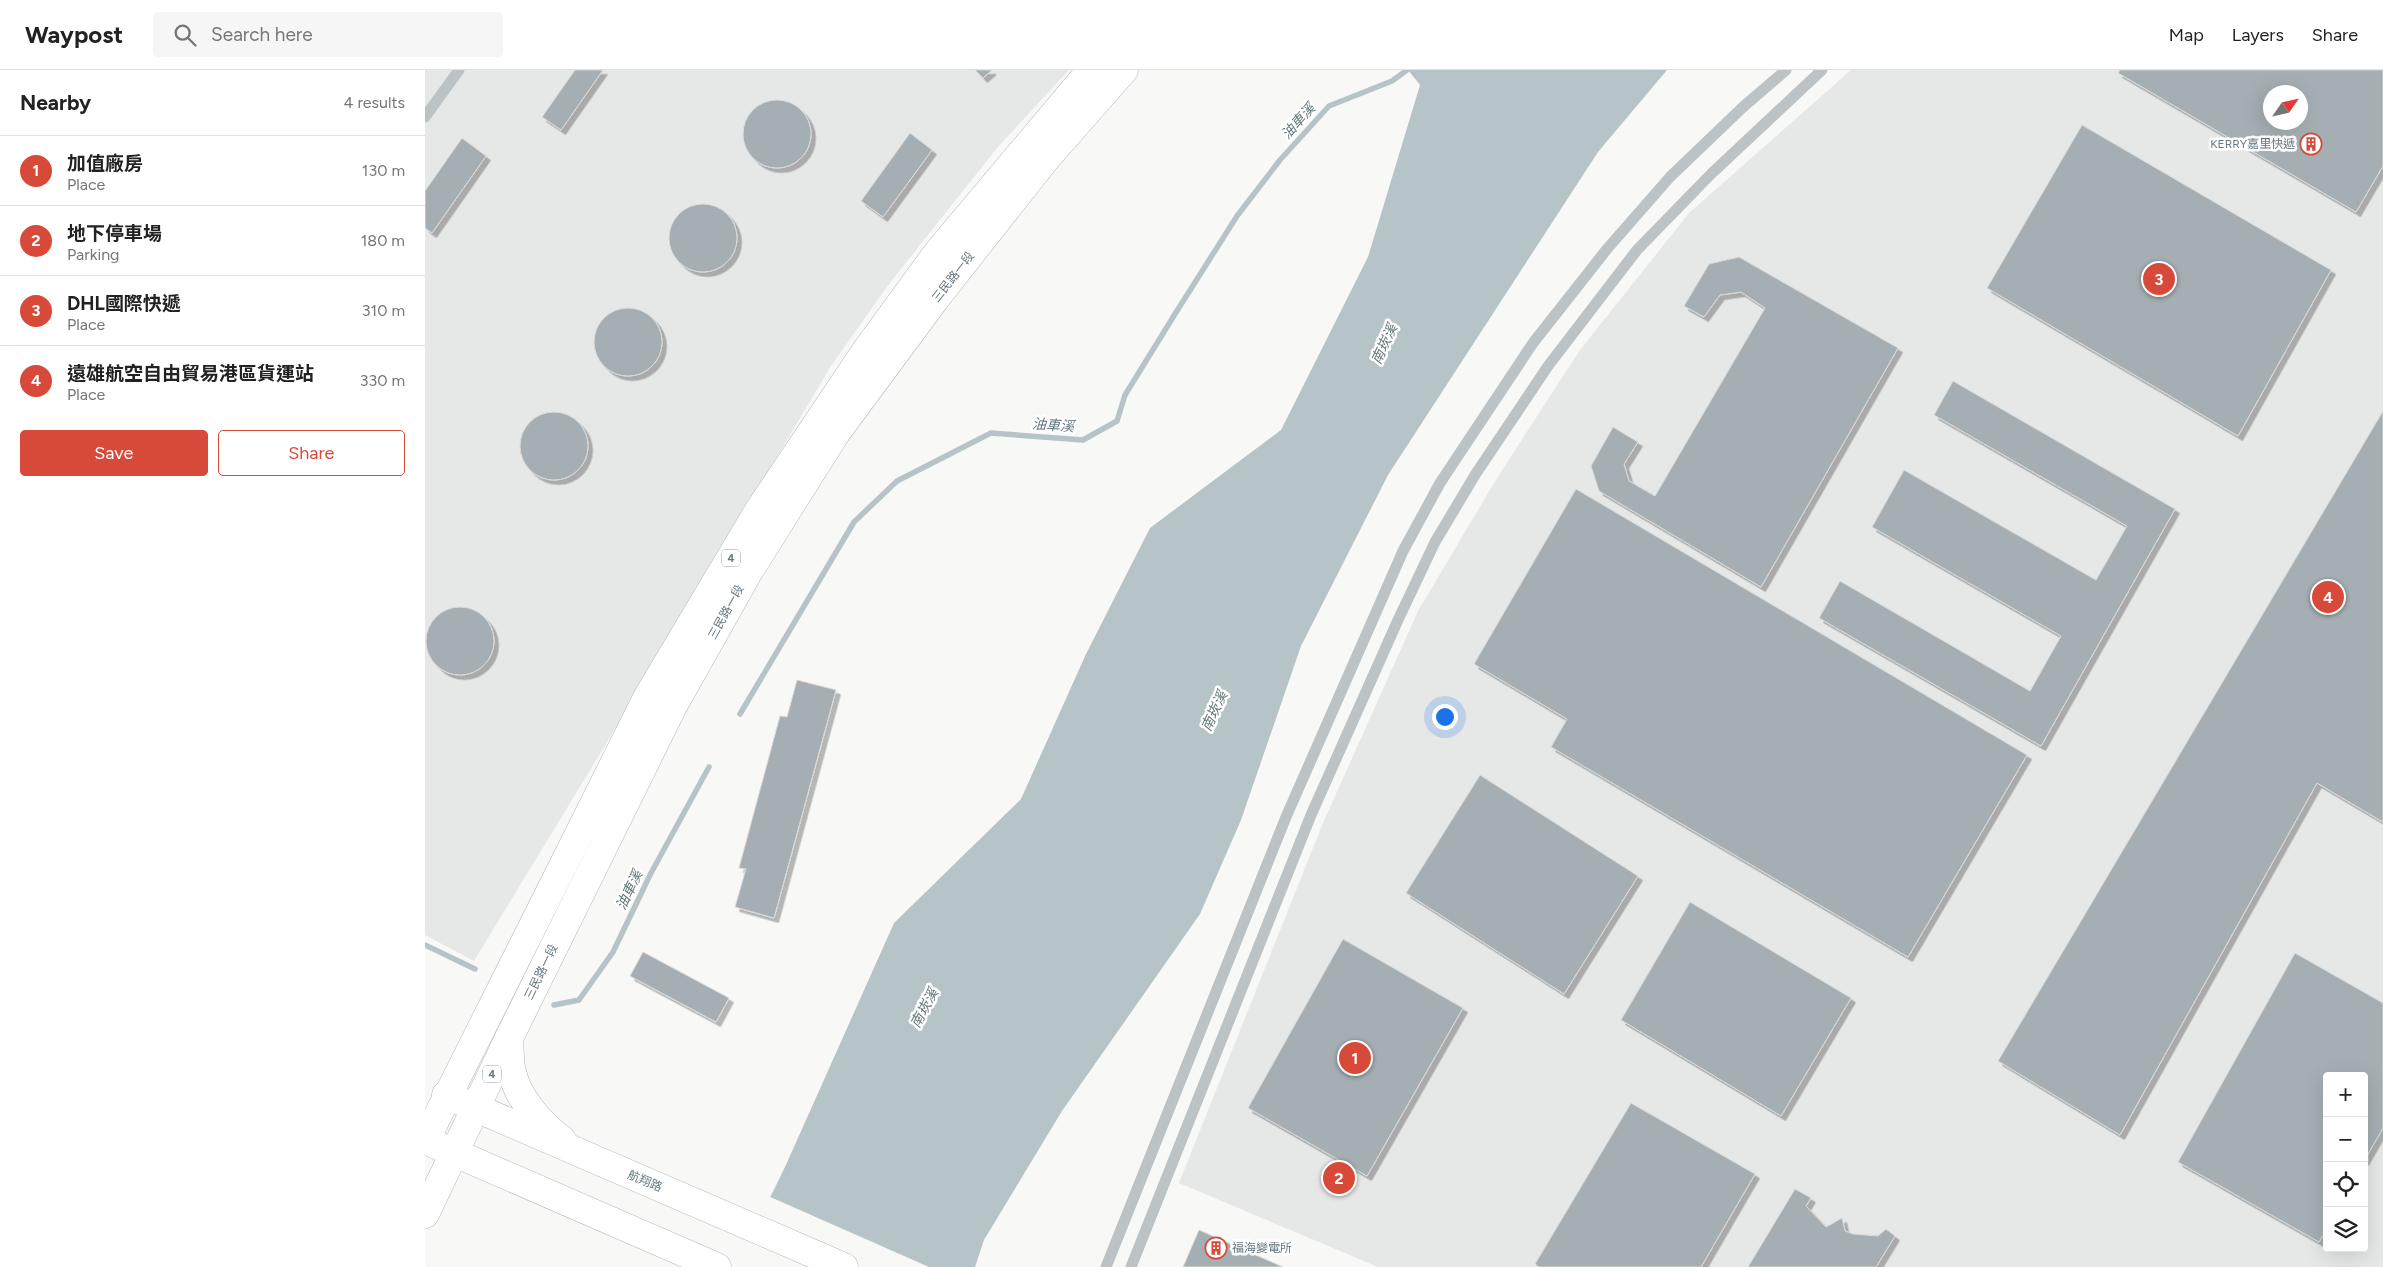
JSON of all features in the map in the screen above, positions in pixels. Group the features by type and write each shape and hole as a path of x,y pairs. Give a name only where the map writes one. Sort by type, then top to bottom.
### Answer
{"main road":[{"name":"三民路一段","path":"425,1141 647,698 759,510 865,352 938,252 1091,70"},
{"name":"三民路一段","path":"425,1214 509,1038 672,708 749,571 831,441 954,275 1044,161 1124,70"},
{"path":"509,1038 512,1073 527,1104 549,1131 581,1154"},
{"name":"航翔路","path":"446,1096 843,1267"},
{"path":"425,1141 717,1267"}],"lane":[{"path":"425,117 459,70"},
{"path":"1106,1267 1286,817 1387,586 1440,482 1533,343 1607,249 1671,177 1743,107 1786,70"},
{"path":"1131,1267 1311,815 1397,620 1435,542 1475,475 1547,366 1637,250 1711,174 1822,70"}],"shaded area":[{"path":"425,70 1069,70 997,148 889,284 831,366 626,711 474,961 425,935"},
{"path":"1851,70 2383,70 2383,1267 1378,1267 1179,1183 1323,823 1418,611 1497,478 1580,350 1689,213"}],"water":[{"name":"南崁溪","path":"1408,70 1667,70 1598,152 1388,475 1301,646 1241,820 1200,914 1062,1111 984,1240 975,1267 736,1267 785,1167 894,923 1021,799 1086,654 1150,528 1281,430 1368,257 1420,85"}],"pier":[{"path":"768,1196 929,1267 733,1267"}],"building":[{"path":"575,70 603,70 561,130 542,117"},
{"path":"975,70 992,70 983,78"},
{"name":"KERRY嘉里快遞","path":"2120,70 2383,70 2383,166 2356,212 2118,73"},
{"path":"770,100 784,100 796,105 806,115 811,127 811,141 806,153 796,163 784,168 770,168 758,163 748,153 743,141 743,127 748,115 758,105"},
{"path":"2082,125 2331,270 2238,436 1987,288"},
{"path":"910,133 932,150 883,217 861,201"},
{"path":"462,138 486,156 432,233 425,228 425,191"},
{"path":"696,204 710,204 722,209 732,219 737,231 737,245 732,257 722,267 710,272 696,272 684,267 674,257 669,245 669,231 674,219 684,209"},
{"path":"1739,257 1898,348 1761,587 1599,491 1591,466 1613,427 1638,442 1624,464 1629,481 1655,496 1765,308 1741,292 1720,295 1704,317 1684,306 1709,264"},
{"path":"621,308 635,308 647,313 657,323 662,335 662,349 657,361 647,371 635,376 621,376 609,371 599,361 594,349 594,335 599,323 609,313"},
{"path":"1953,381 2175,509 2041,746 1819,618 1840,581 2030,691 2061,636 1872,527 1904,470 2096,580 2127,526 1934,415"},
{"path":"2383,411 2383,822 2317,783 2120,1135 1998,1061"},
{"path":"547,412 561,412 573,417 583,427 588,439 588,453 583,465 573,475 561,480 547,480 535,475 525,465 520,453 520,439 525,427 535,417"},
{"path":"1576,489 2027,755 1908,957 1551,747 1567,719 1474,664"},
{"path":"453,607 467,607 479,612 489,622 494,634 494,648 489,660 479,670 467,675 453,675 441,670 431,660 426,648 426,634 431,622 441,612"},
{"path":"797,680 836,690 774,918 735,907 746,869 739,868 780,716 787,717"},
{"path":"1480,775 1638,876 1564,994 1406,893"},
{"path":"1690,902 1851,998 1781,1116 1621,1020"},
{"path":"1343,939 1463,1008 1367,1176 1248,1108"},
{"path":"643,952 729,998 716,1022 630,976"},
{"path":"2295,953 2383,1003 2383,1128 2368,1154 2368,1072 2323,1072 2323,1235 2319,1242 2178,1162"},
{"path":"1631,1103 1755,1174 1701,1267 1539,1267 1535,1264"},
{"path":"1795,1189 1811,1198 1806,1206 1826,1227 1842,1218 1845,1231 1853,1234 1878,1236 1886,1229 1895,1236 1876,1267 1748,1267"},
{"name":"福海變電所","path":"1199,1230 1283,1267 1183,1267"}],"waterway":[{"name":"油車溪","path":"740,714 854,522 897,481 991,433 1083,440 1117,421 1125,395 1175,314 1237,216 1280,160 1329,106 1392,81 1407,70"},
{"name":"油車溪","path":"554,1005 579,1000 613,952 651,873 709,767"},
{"name":"油車溪","path":"425,945 475,969"}],"place":[{"name":"KERRY嘉里快遞","path":"2311,144"},
{"name":"DHL國際快遞","path":"2159,279"},
{"name":"遠雄航空自由貿易港區貨運站","path":"2328,597"},
{"name":"加值廠房","path":"1355,1058"},
{"name":"地下停車場","path":"1339,1178"},
{"name":"福海變電所","path":"1216,1248"}]}
